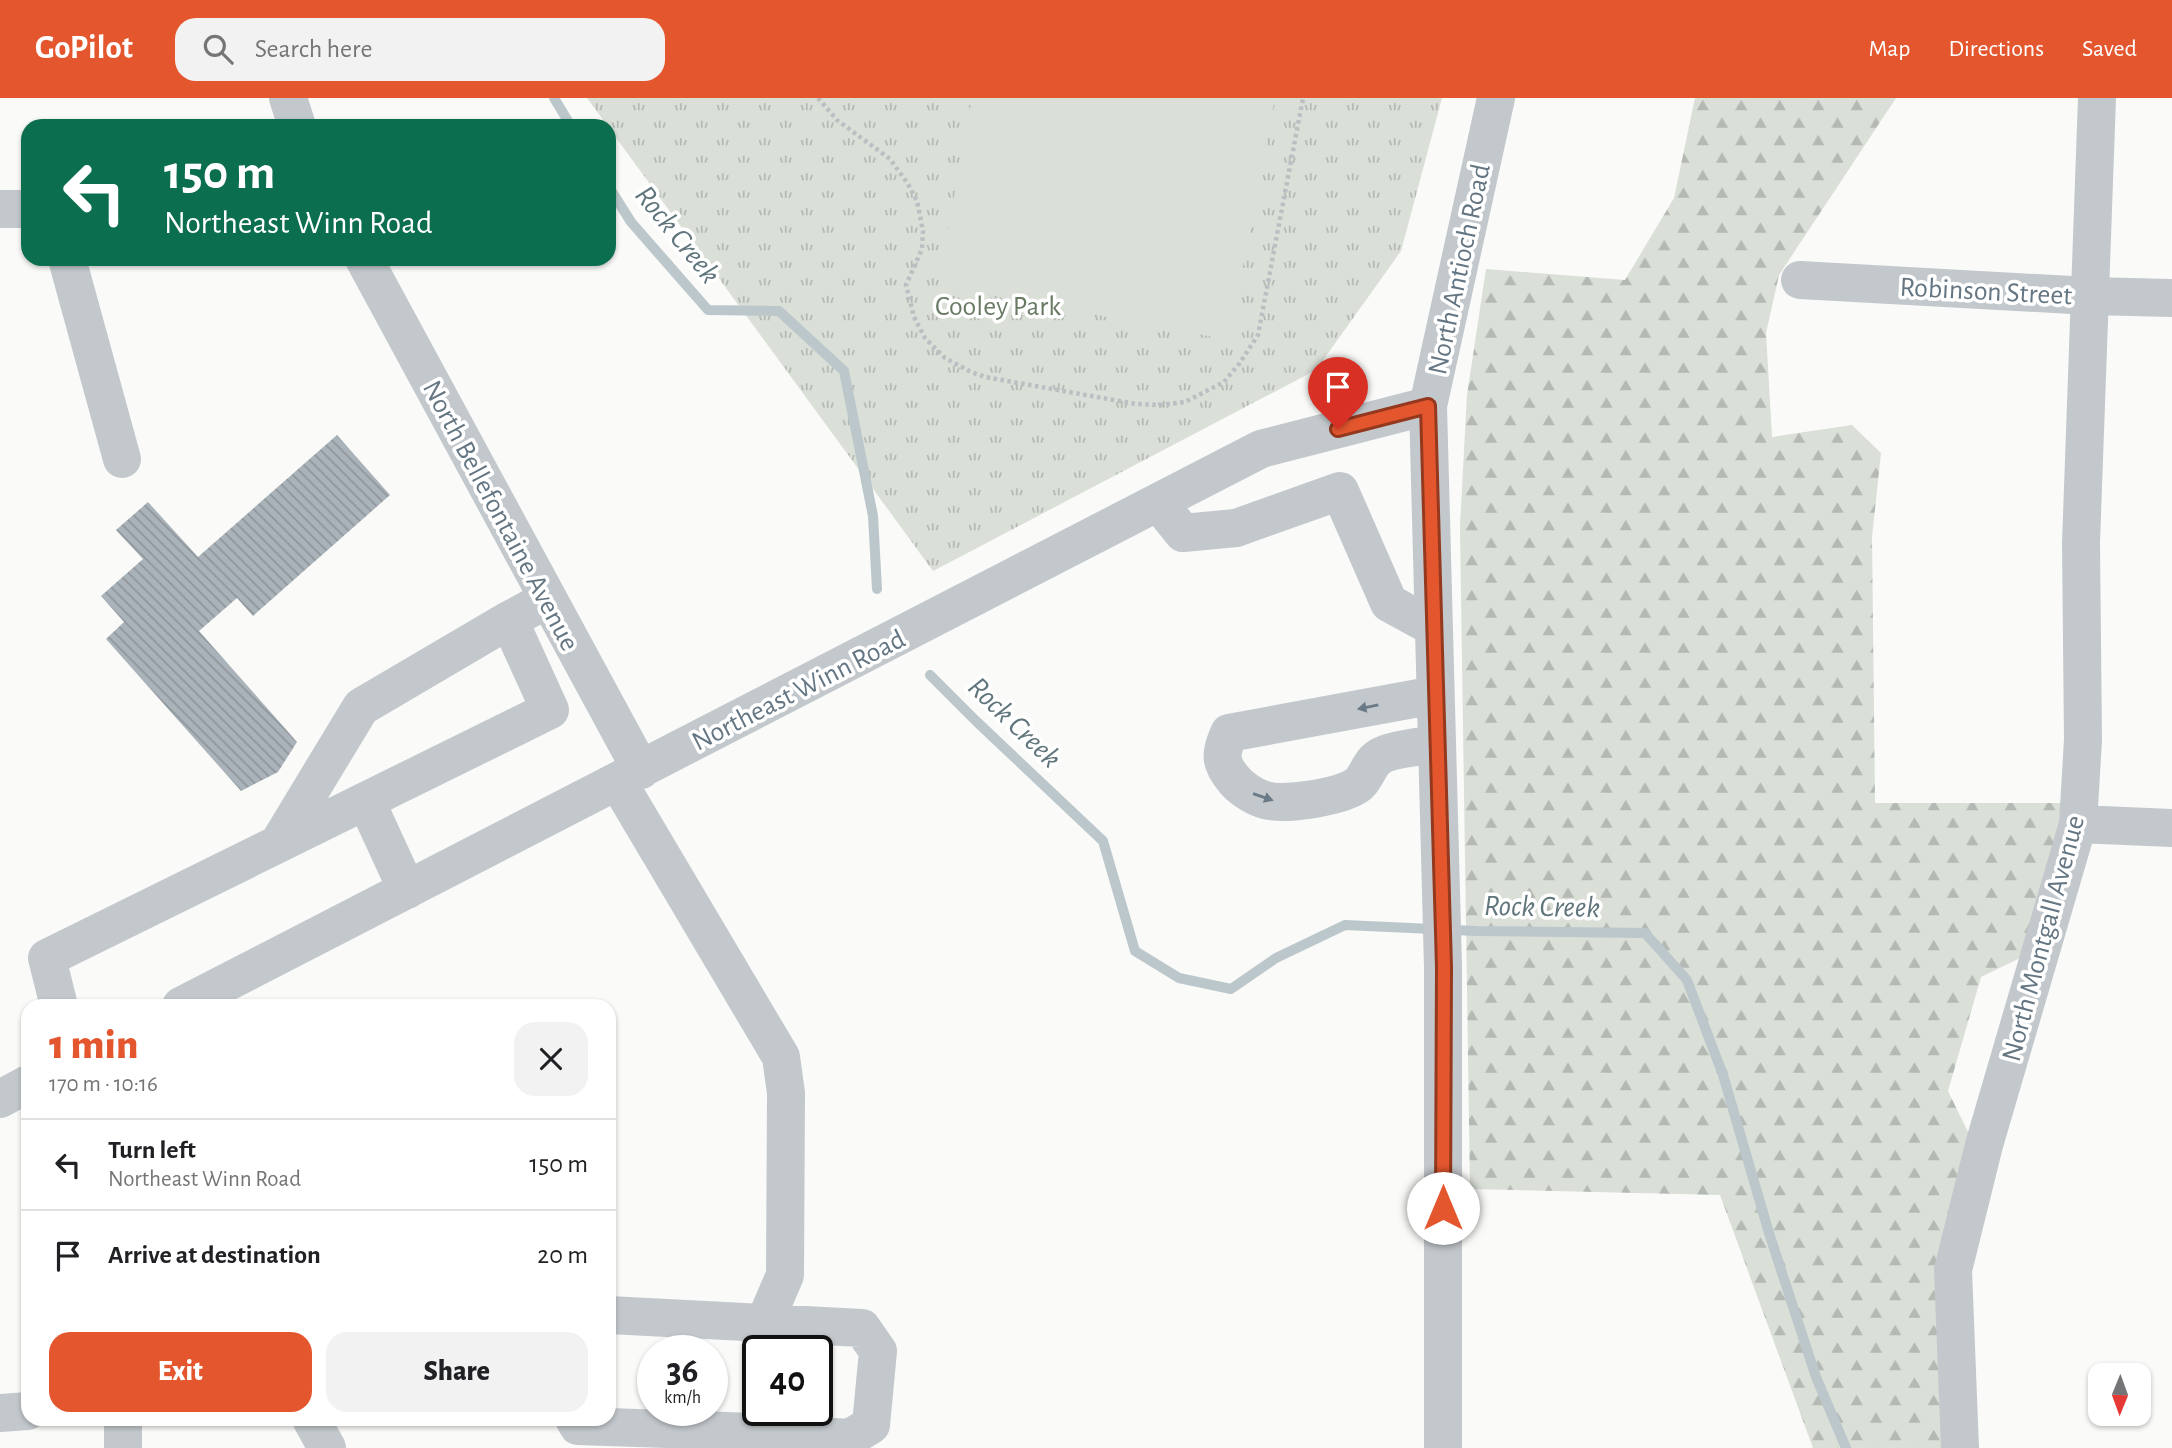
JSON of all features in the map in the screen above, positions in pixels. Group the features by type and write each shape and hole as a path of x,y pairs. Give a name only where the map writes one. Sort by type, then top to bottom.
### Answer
{"street":[{"path":"288,98 295,119"},
{"name":"North Antioch Road","path":"1443,1448 1444,967 1428,406 1496,98"},
{"name":"North Montgall Avenue","path":"1960,1448 1953,1270 1984,1145 2078,824 2083,740 2081,543 2097,98"},
{"path":"0,209 21,209"},
{"path":"69,266 122,459"},
{"name":"North Bellefontaine Avenue","path":"368,266 548,599 630,776 781,1057 786,1093 785,1275 765,1335"},
{"name":"Robinson Street","path":"1800,281 2172,298"},
{"name":"Northeast Winn Road","path":"194,999 1261,449 1428,406"},
{"path":"1158,502 1183,533 1236,528 1340,491 1389,603 1433,627"},
{"path":"278,844 361,707 548,599"},
{"path":"57,999 47,958 550,710 509,620"},
{"path":"1435,695 1229,733 1222,753 1225,769 1239,785 1263,800 1283,802 1331,797 1358,785 1378,757 1436,744"},
{"path":"366,801 407,890"},
{"path":"2078,824 2172,828"},
{"path":"0,1099 21,1088"},
{"path":"616,1316 750,1335"},
{"path":"578,1426 754,1428 850,1438 871,1425 878,1351 862,1328 786,1335"},
{"path":"0,1413 21,1412"},
{"path":"122,1426 123,1448"},
{"path":"315,1426 327,1448"}],"path":[{"path":"818,98 837,120 890,159 917,201 923,231 922,249 906,285 914,317 925,338 945,358 971,373 985,377 1136,404 1160,405 1185,402 1224,382 1258,335 1303,98"}],"green space":[{"name":"Cooley Park","path":"587,98 1442,98 1401,251 1316,370 933,571 616,138 616,119 602,119"},
{"path":"972,98 1275,98 1229,340 938,285"},
{"path":"1695,98 1896,98 1779,275 1766,333 1772,437 1852,425 1881,453 1872,537 1875,803 2061,803 2059,842 2020,958 1981,977 1948,1091 1969,1134 1947,1448 1813,1448 1720,1195 1470,1189 1460,526 1467,395 1486,269 1625,280 1674,198"}],"building":[{"path":"337,435 390,495 253,616 237,598 199,631 297,742 278,772 241,791 106,639 124,622 101,596 143,559 116,530 148,502 198,557"}],"waterway":[{"name":"Rock Creek","path":"554,98 567,119"},
{"name":"Rock Creek","path":"616,198 631,222 708,310 779,311 844,371 873,516 877,589"},
{"name":"Rock Creek","path":"930,675 1103,841 1135,951 1179,978 1231,989 1276,958 1345,925 1476,931 1645,933 1687,980 1723,1075 1769,1233 1816,1377 1846,1448"}],"route":[{"path":"1338,429 1428,406 1444,967 1443,1208"}]}
